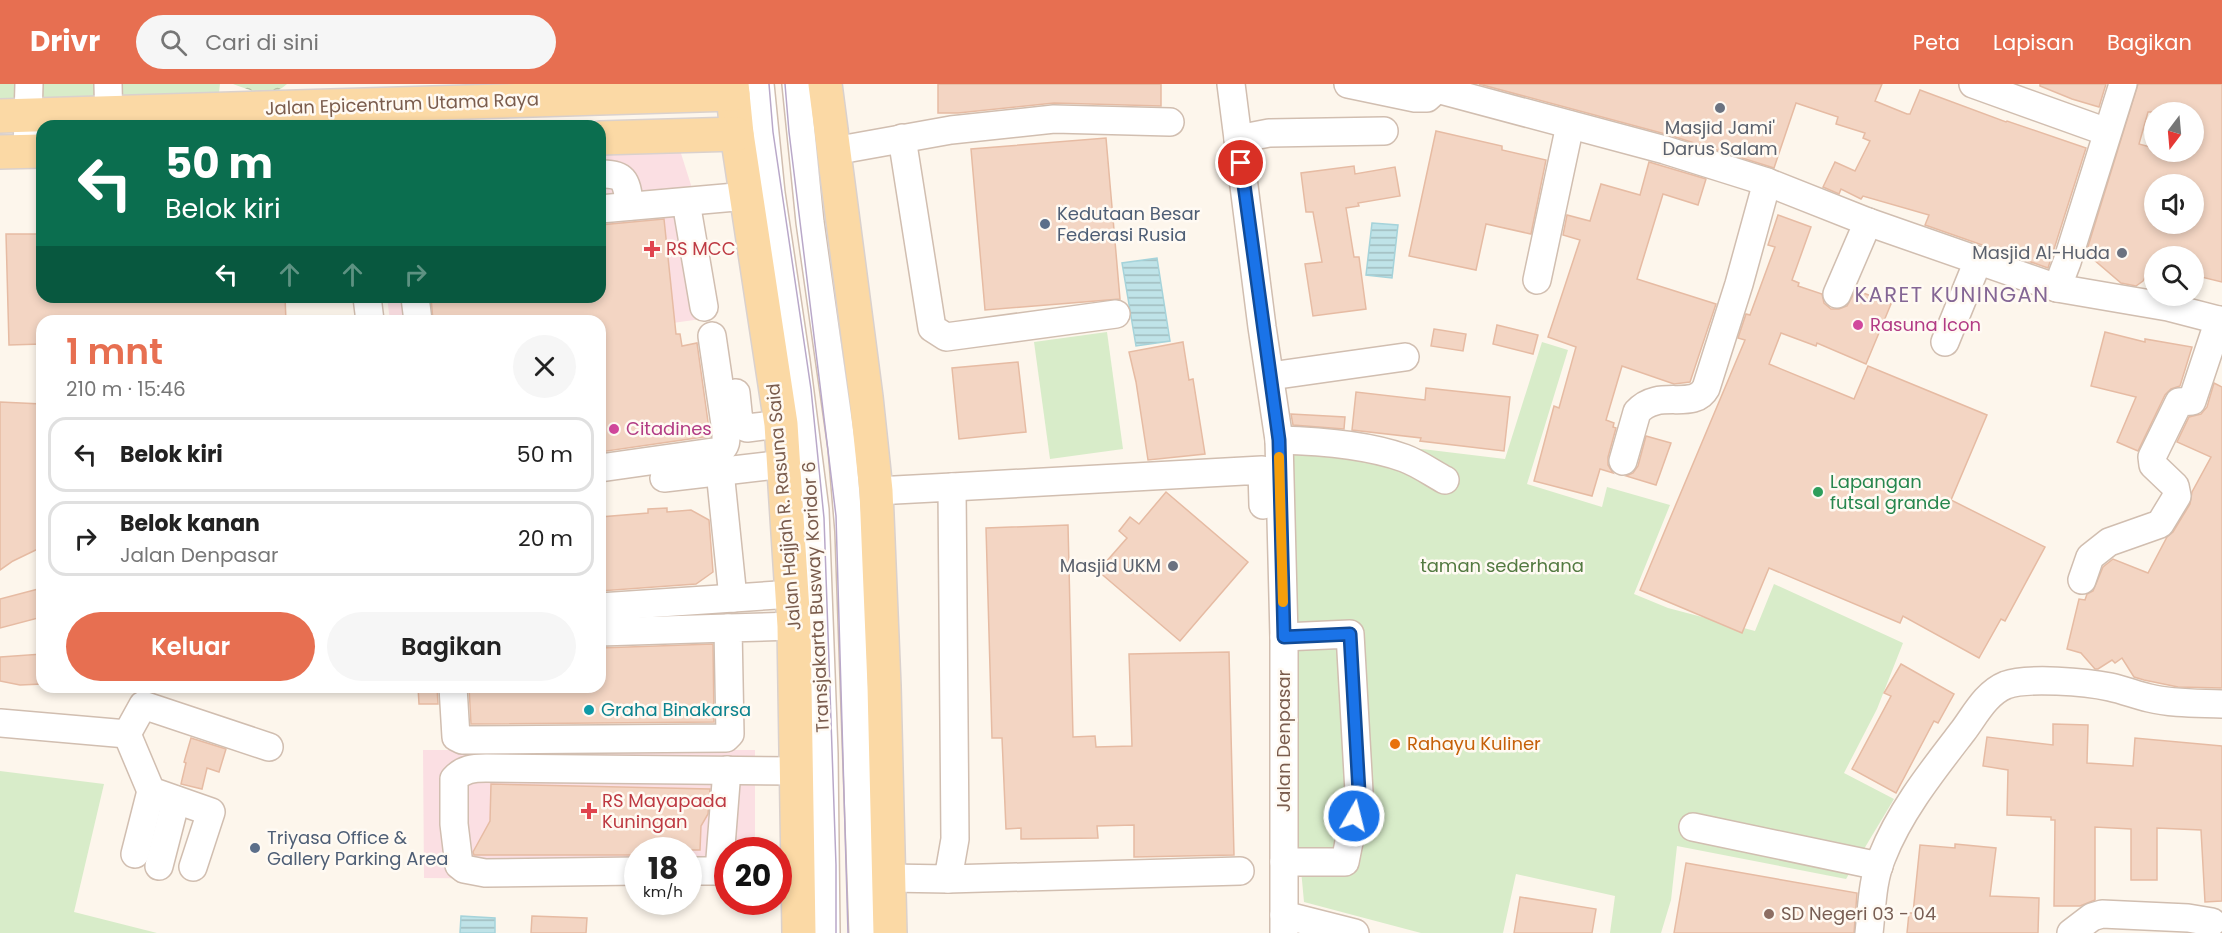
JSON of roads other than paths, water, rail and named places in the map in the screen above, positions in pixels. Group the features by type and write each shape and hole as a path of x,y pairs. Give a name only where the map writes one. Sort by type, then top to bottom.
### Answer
{"main road":[{"name":"Jalan Epicentrum Utama Raya","path":"19,105 346,116 656,97 742,87"},
{"name":"Jalan Hajjah R. Rasuna Said","path":"742,87 737,134 781,424 794,610 796,771 792,837"},
{"path":"828,88 876,491 884,686 890,933"},
{"path":"656,97 656,137"},
{"path":"606,138 737,134"},
{"name":"Jalan Hajjah R. Rasuna Said","path":"792,892 799,933"}],"street":[{"name":"Transjakarta Busway Koridor 6","path":"796,84 810,222 842,448 848,519 862,847 863,933"},
{"name":"Jalan Denpasar","path":"1231,84 1279,440 1284,637 1284,924"},
{"path":"1348,84 1416,98 1426,98 1432,85 1665,150 1767,182 1868,222 2056,288 2168,307 2220,321 2192,402 2179,403 2152,458 2153,465 2175,486 2177,496 2160,524 2109,542 2090,557 2082,580"},
{"path":"1973,84 2107,132"},
{"path":"2056,288 2067,262 2123,84"},
{"name":"Transjakarta Busway Koridor 6","path":"742,87 771,193 815,510 824,754 826,933"},
{"path":"19,105 23,152"},
{"path":"834,152 951,130 1054,119 1170,122"},
{"path":"1537,279 1570,125"},
{"path":"1238,139 1269,133 1384,131"},
{"path":"902,138 932,327 946,337 1116,314"},
{"path":"606,174 620,176 626,182 630,206"},
{"path":"1623,461 1637,412 1641,408 1657,399 1686,400 1703,394 1739,284 1767,182"},
{"path":"606,208 747,196"},
{"path":"686,202 704,307"},
{"path":"1837,294 1868,222"},
{"path":"1945,342 1978,261"},
{"path":"606,467 690,456 720,451 724,448 726,431 713,344 731,353 739,422 742,426 747,428 781,424"},
{"path":"1270,376 1405,357"},
{"path":"1279,440 1372,450 1405,458 1445,480"},
{"path":"606,485 784,464"},
{"path":"876,491 1262,470 1270,843 1284,852 1345,862 1359,792 1350,634 1284,637"},
{"path":"720,471 733,598"},
{"path":"948,879 955,839 952,487"},
{"path":"606,607 733,598 794,610"},
{"path":"606,632 728,628 794,610"},
{"path":"453,693 456,737 462,740 726,738 730,734 728,628"},
{"path":"1869,933 1873,894 1881,859 1899,821 1944,754 1985,700 2006,685 2043,681 2075,683 2109,687 2159,700 2222,704"},
{"path":"127,734 143,705 270,747"},
{"path":"0,723 127,734"},
{"path":"127,734 151,791 135,854"},
{"path":"624,872 485,873 464,869 459,865 454,824 454,779 462,772 472,768 796,771"},
{"path":"724,837 727,770"},
{"path":"151,791 211,812 193,867"},
{"path":"159,866 176,800"},
{"path":"1693,827 1880,866"},
{"path":"889,878 948,879 1240,871"},
{"path":"2071,933 2092,917 2102,914 2188,918 2212,922"},
{"path":"1284,924 1355,933"}],"water":[{"path":"1372,223 1398,225 1392,278 1366,275"},
{"path":"1157,258 1170,341 1136,346 1122,263"},
{"path":"461,916 495,918 495,933 460,933"}],"tram line":[{"path":"769,84 773,132 811,389 824,518 836,865 836,933"},
{"path":"785,84 836,516 848,933"}],"place":[{"name":"Masjid Jami' Darus Salam","path":"1720,108"},
{"name":"Kedutaan Besar Federasi Rusia","path":"1045,224"},
{"name":"RS MCC","path":"652,249"},
{"name":"Masjid Al-Huda","path":"2122,253"},
{"name":"Rasuna Icon","path":"1858,325"},
{"name":"Citadines","path":"614,429"},
{"name":"Lapangan futsal grande","path":"1818,492"},
{"name":"Masjid UKM","path":"1173,566"},
{"name":"Graha Binakarsa","path":"589,710"},
{"name":"Rahayu Kuliner","path":"1395,744"},
{"name":"RS Mayapada Kuningan","path":"589,811"},
{"name":"Triyasa Office & Gallery Parking Area","path":"255,848"},
{"name":"SD Negeri 03 - 04","path":"1769,914"}],"district":[{"name":"KARET KUNINGAN","path":"1952,295"}],"park label":[{"name":"taman sederhana","path":"1502,566"}]}
